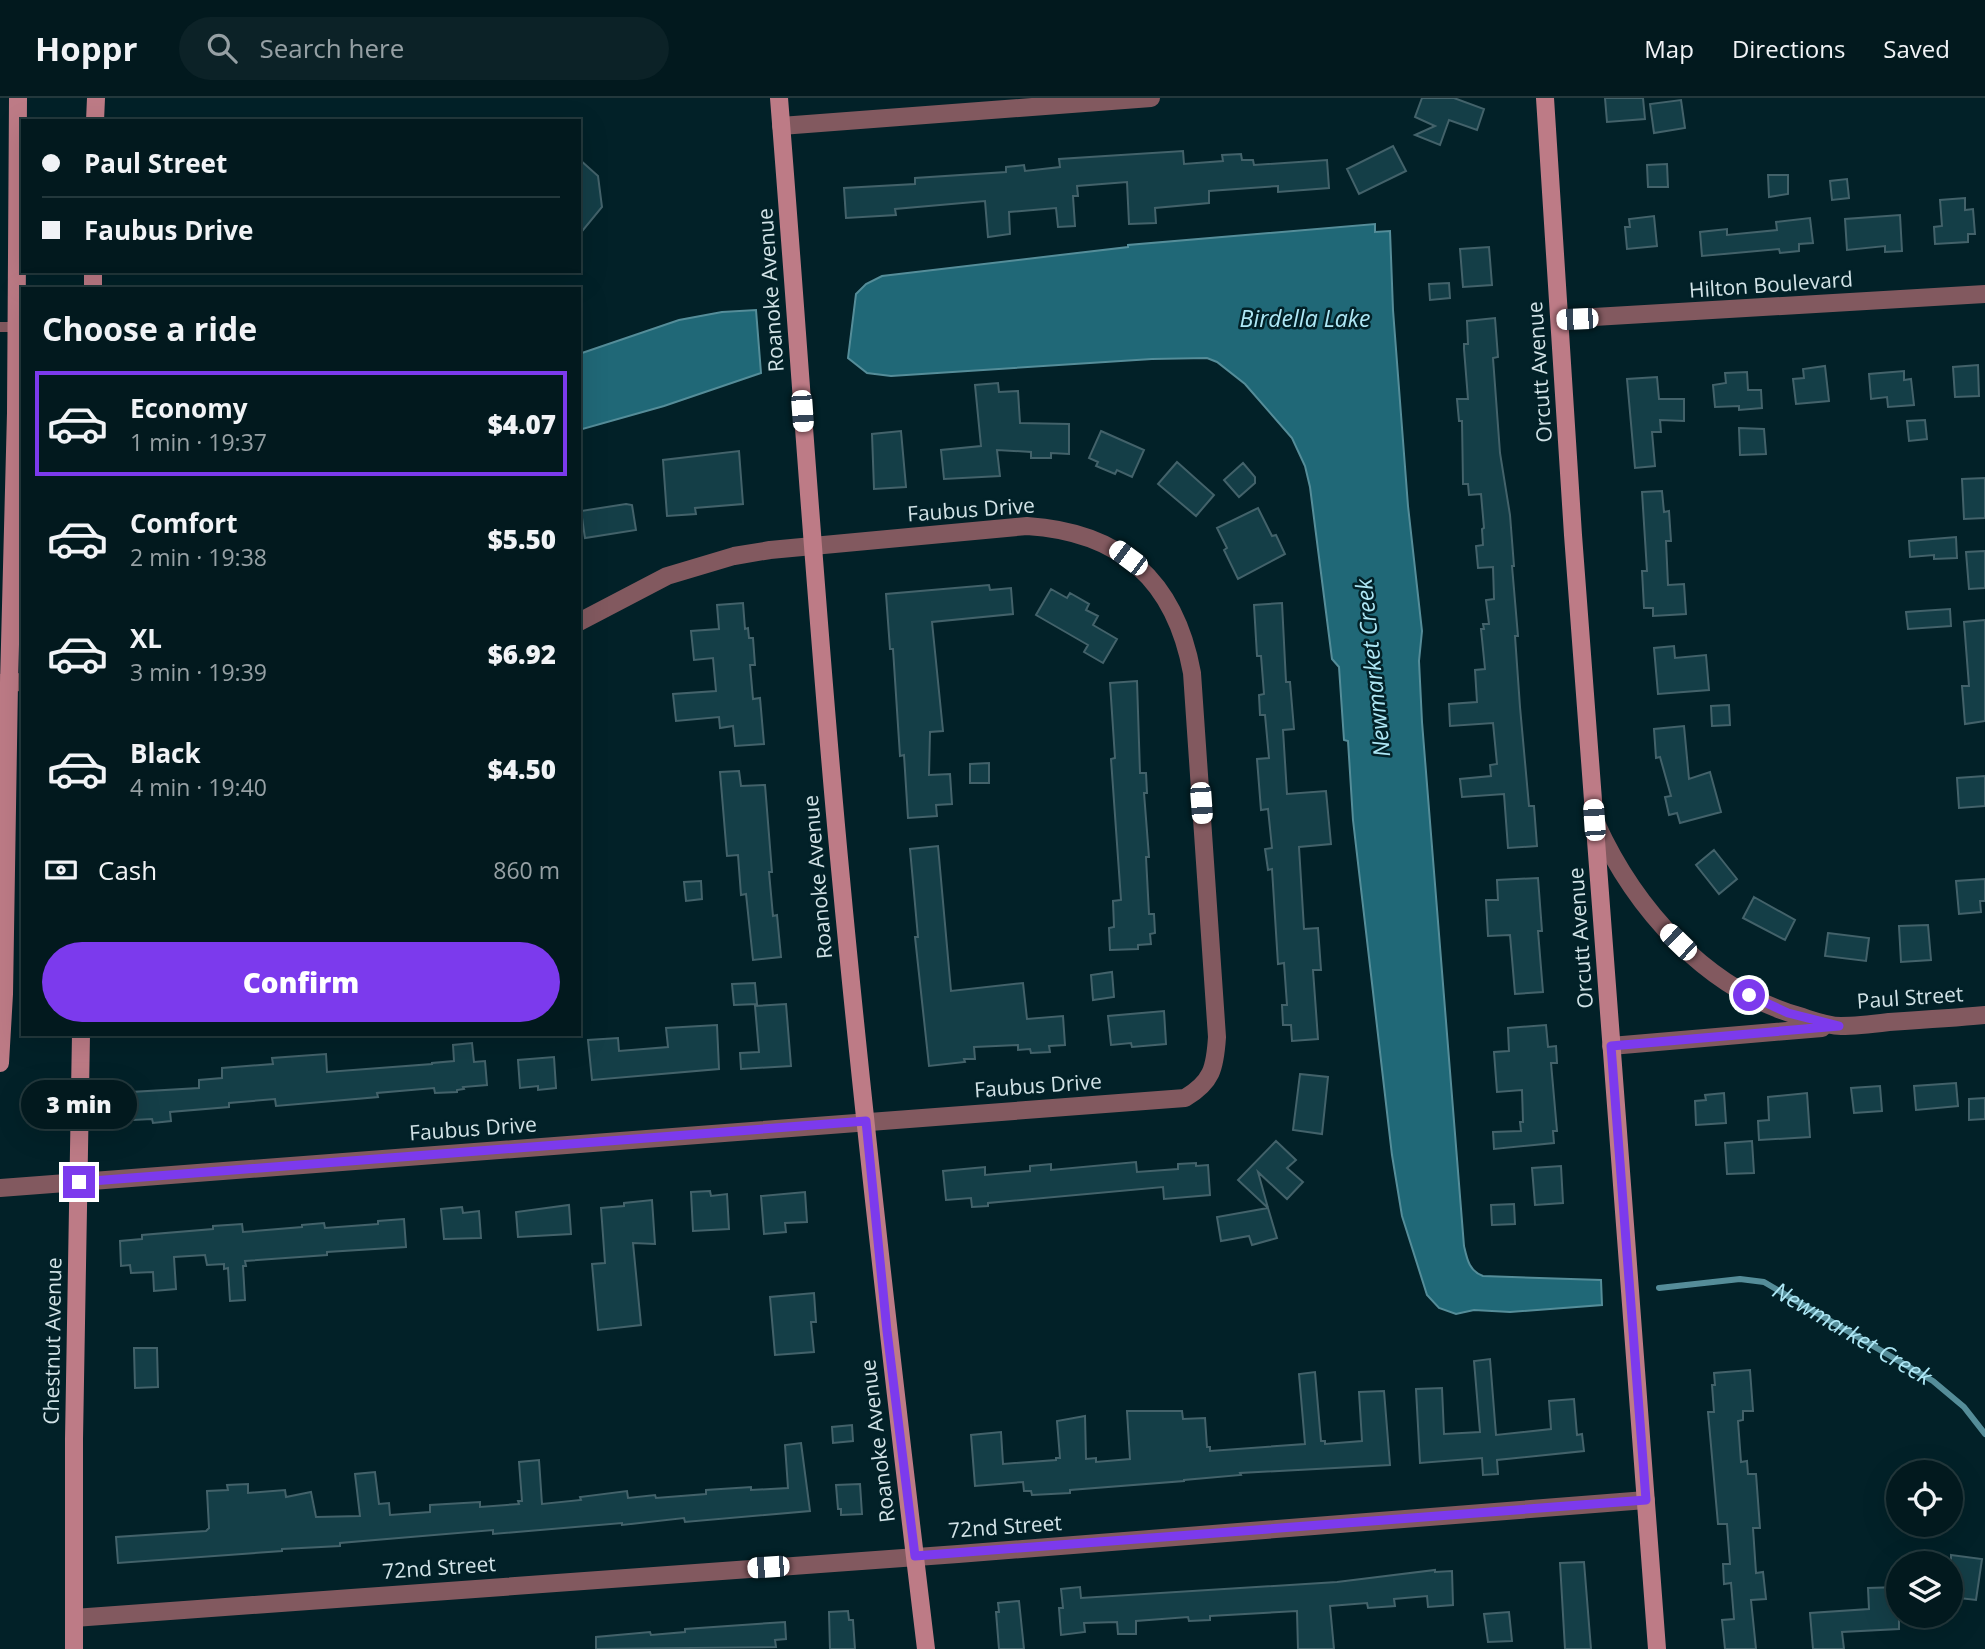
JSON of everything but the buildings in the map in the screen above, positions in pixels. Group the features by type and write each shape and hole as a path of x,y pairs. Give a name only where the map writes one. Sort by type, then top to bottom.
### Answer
{"street":[{"path":"0,1063 10,683 8,327 18,98"},
{"path":"95,119 96,98"},
{"name":"Roanoke Avenue","path":"779,98 812,547 840,877 887,1331 926,1649"},
{"path":"781,126 1151,98"},
{"name":"Orcutt Avenue","path":"1545,98 1594,820 1657,1649"},
{"name":"Hilton Boulevard","path":"1560,320 1985,294"},
{"name":"Faubus Drive","path":"0,1188 1185,1098 1203,1088 1216,1056 1217,1037 1192,673 1184,638 1158,588 1132,561 1091,538 1049,527 1006,526 746,554 700,564 667,576 581,621"},
{"name":"Paul Street","path":"1594,820 1631,888 1690,953 1737,988 1762,1002 1788,1013 1839,1026"},
{"name":"Paul Street","path":"1611,1046 1985,1015"},
{"name":"Chestnut Avenue","path":"74,1649 74,1439 81,1036"},
{"name":"72nd Street","path":"74,1618 1646,1500"}],"water":[{"name":"Birdella Lake","path":"1375,224 1375,232 1390,231 1393,310 1408,506 1422,631 1419,661 1422,722 1464,1246 1472,1268 1483,1276 1601,1280 1602,1305 1510,1312 1474,1310 1456,1314 1439,1308 1427,1295 1402,1216 1392,1155 1353,820 1348,741 1344,740 1339,667 1332,659 1310,487 1305,466 1292,438 1245,384 1217,362 1207,358 1152,359 891,376 867,373 848,358 856,294 866,284 882,276 1128,245"},
{"path":"756,310 761,373 664,406 581,429 581,353 679,320 722,312"}],"waterway":[{"name":"Newmarket Creek","path":"1659,1288 1740,1279 1764,1282 1933,1381 1964,1407 1985,1434"}],"route":[{"path":"79,1182 866,1121 887,1331 915,1556 1646,1500 1611,1046 1839,1026 1788,1013 1749,995"}]}
